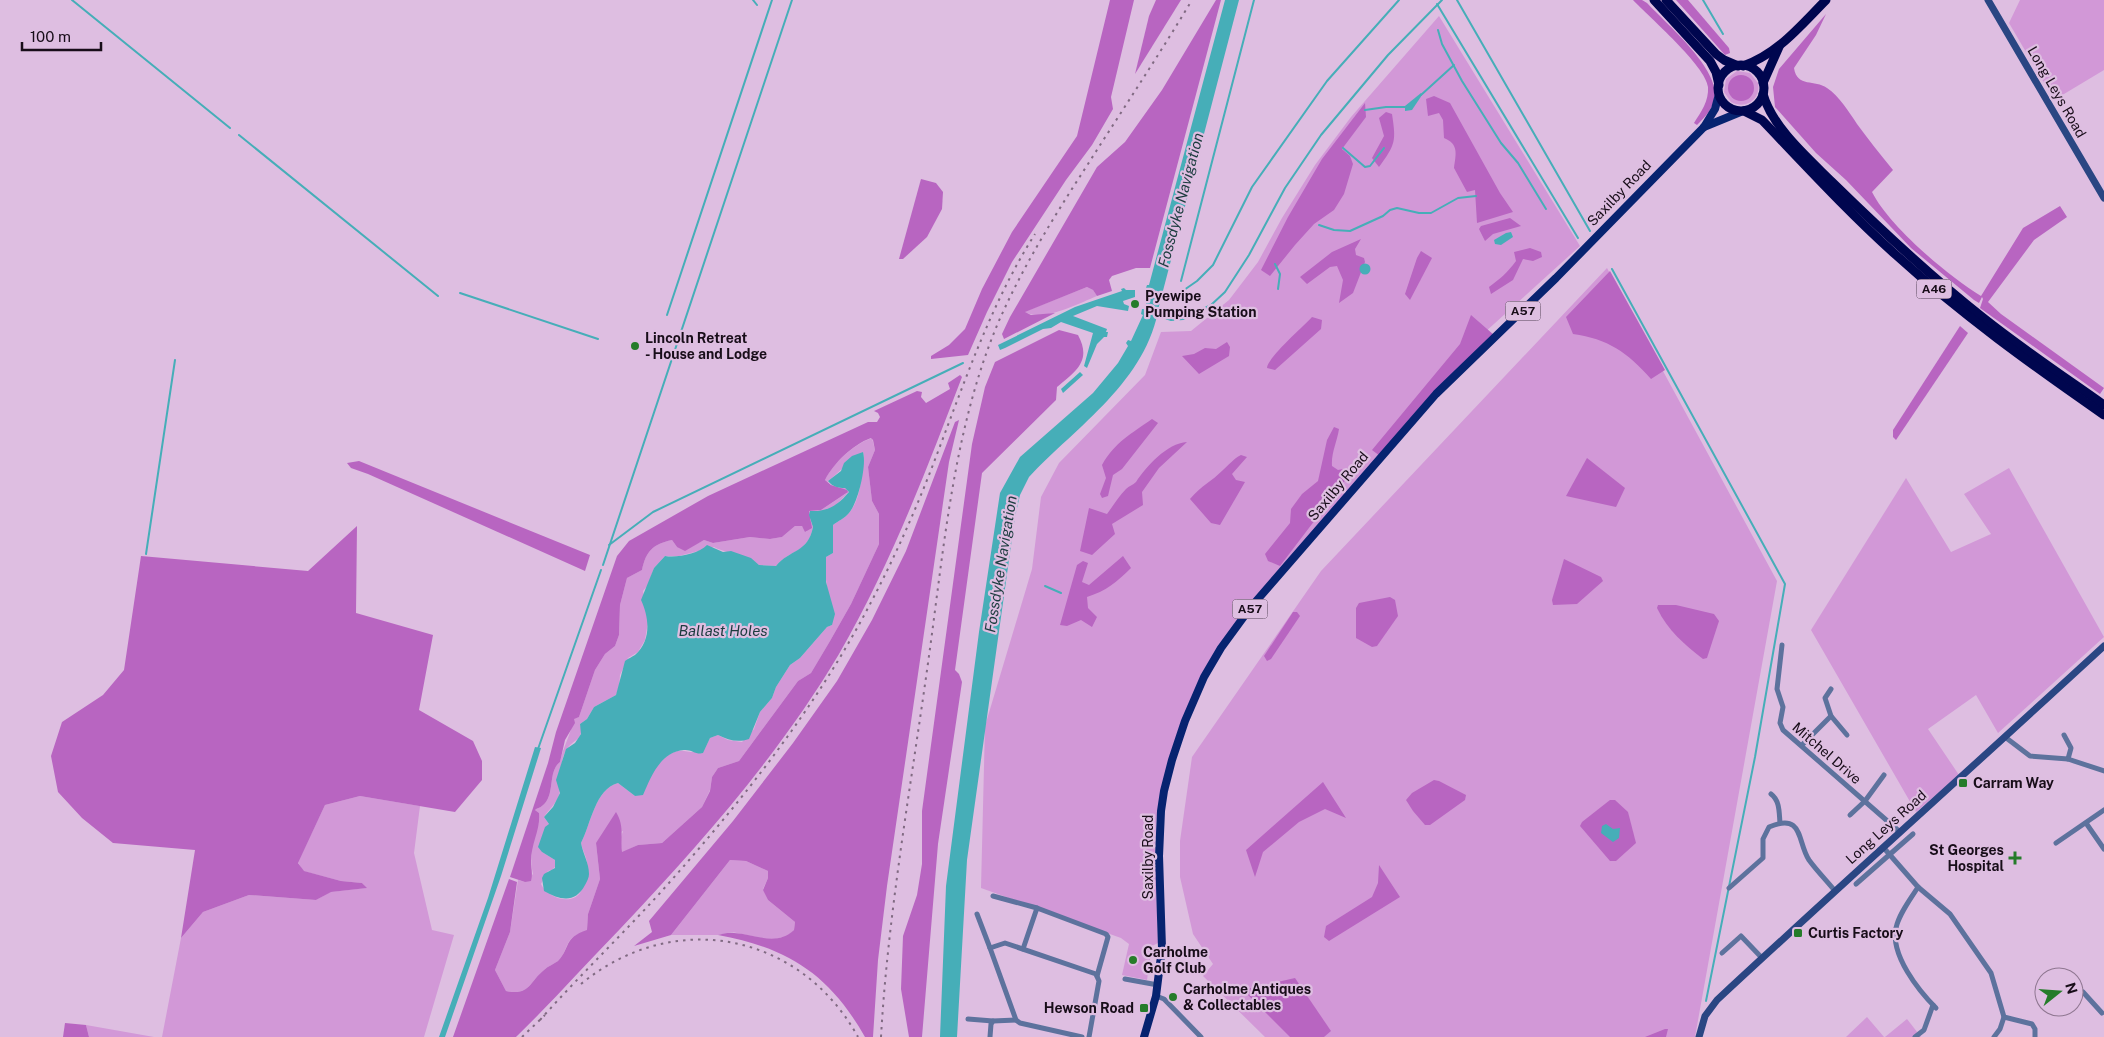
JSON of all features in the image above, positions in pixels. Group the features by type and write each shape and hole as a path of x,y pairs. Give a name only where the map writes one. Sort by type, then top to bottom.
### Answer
{"highway":[{"path":"1654,0 1710,61 1716,72 1719,90 1728,107 1743,111 1756,106 1763,94 1763,83 1767,70 1779,46"},
{"path":"1666,0 1720,58 1756,71 1763,83"},
{"path":"1719,90 1724,74 1730,69 1762,58 1779,46 1826,0"},
{"name":"A46","path":"1763,94 1770,113 1778,123 1816,166 1881,230 1982,316 2104,405"},
{"name":"A46","path":"1743,111 1762,120 1847,210 1942,296 2038,370 2104,415"}],"main road":[{"name":"Saxilby Road","path":"1158,985 1162,948 1159,856 1161,811 1165,783 1192,703 1204,677 1221,648 1251,607 1436,394 1556,278 1704,127 1717,104 1719,90"},
{"name":"Saxilby Road","path":"1704,127 1743,111"},
{"name":"A57","path":"1144,1037 1158,985"}],"street":[{"name":"Long Leys Road","path":"1988,0 2104,198"},
{"name":"Mitchel Drive","path":"1782,645 1777,689 1783,707 1780,723 1783,730 1900,832"},
{"name":"Long Leys Road","path":"1699,1037 1709,1009 1882,847 2104,646"},
{"path":"1831,689 1825,698 1831,716 1847,735"},
{"path":"1802,745 1831,716"},
{"path":"2064,735 2070,748 2068,759"},
{"path":"2005,737 2030,756 2068,759 2104,771"},
{"path":"1850,815 1865,801 1884,775"},
{"path":"1771,794 1775,797 1779,808 1780,823"},
{"path":"2056,843 2104,810"},
{"path":"1729,888 1763,858 1763,839 1769,827 1780,823 1790,824 1800,832 1808,859 1835,891"},
{"path":"2086,823 2104,849"},
{"path":"1856,884 1913,834"},
{"path":"1882,847 1918,887 1950,914 1991,973 2003,1008 2004,1017 2000,1029 1994,1037"},
{"path":"1915,1037 1924,1030 1935,1007 1921,992 1906,970 1898,947 1895,929 1918,887"},
{"path":"993,896 1037,908 1106,934 1108,940 1098,976 1089,1037"},
{"path":"1023,949 1037,908"},
{"path":"977,914 1016,1020"},
{"path":"1722,953 1741,936 1762,958"},
{"path":"990,948 1005,943 1098,976"},
{"path":"1125,979 1158,985"},
{"path":"2084,993 2103,1013"},
{"path":"1156,996 1164,1000 1201,1037"},
{"path":"2004,1017 2032,1024 2035,1029 2035,1037"},
{"path":"968,1019 1016,1020 1020,1023 1082,1037"},
{"path":"990,1037 993,1021"}],"shaded area":[{"path":"1110,0 1134,0 1111,97 1113,109 1092,145 1066,180 1012,262 968,355 931,359 931,356 949,345 965,329 982,289 1012,232 1077,136"},
{"path":"1156,0 1181,0 1135,74 1149,16"},
{"path":"1216,0 1221,0 1150,268 1136,268 1112,276 1109,280 1112,291 1097,296 1093,290 1087,287 1025,312 1031,315 1055,313 1004,339 1002,334 1010,317 1097,167 1125,142 1162,90"},
{"path":"1633,0 1642,0 1647,3 1689,46 1708,71 1713,84 1714,100 1709,112 1697,125 1694,123 1707,97 1708,87 1705,78 1676,42"},
{"path":"1676,0 1688,0 1729,48 1730,53 1725,55"},
{"path":"2020,0 2104,0 2104,70 2054,100 2009,23"},
{"path":"1826,14 1816,35 1794,68 1796,74 1803,81 1822,85 1836,95 1893,170 1872,192 1880,205 1905,235 1936,263 1981,296 2023,228 2060,206 2067,217 2034,240 1988,302 2001,314 2104,388 2100,394 1980,308 1982,297 1979,303 1974,300 1911,248 1846,180 1816,153 1775,107 1773,87 1779,69"},
{"name":"Carholme Golf Club","path":"1439,16 1580,246 1484,333 1217,649 1162,786 1156,821 1155,850 1158,943 1152,946 1147,980 1122,975 1129,944 1121,938 981,888 985,726 1032,569 1041,497 1059,463 1145,375 1161,332 1191,331 1229,300 1258,262 1282,218 1315,165 1351,117"},
{"path":"1737,71 1750,73 1758,83 1755,98 1747,104 1742,105 1731,102 1724,92 1726,79"},
{"path":"1741,75 1750,79 1754,88 1750,97 1741,101 1732,97 1728,88 1732,79"},
{"path":"1434,96 1450,103 1500,193 1513,212 1477,223 1475,190 1467,192 1454,168 1455,150 1452,143 1444,138 1443,120 1439,113 1428,116 1426,99"},
{"path":"1365,103 1366,117 1342,149 1350,156 1353,164 1344,194 1334,210 1314,224 1270,276 1261,270 1288,217 1322,159"},
{"path":"1386,112 1392,114 1394,137 1389,153 1379,167 1372,158 1384,136 1379,118"},
{"path":"921,179 936,183 943,192 942,209 927,237 903,259 899,259"},
{"path":"1510,218 1521,226 1493,234 1485,241 1479,229 1481,226"},
{"path":"1361,239 1355,249 1356,255 1364,258 1365,262 1353,293 1339,303 1343,280 1337,266 1330,267 1307,284 1300,277 1332,252"},
{"path":"1530,248 1541,252 1542,257 1533,261 1523,259 1513,280 1491,294 1489,287 1504,275 1516,261 1514,252"},
{"path":"1421,251 1432,258 1410,300 1405,294"},
{"path":"1607,268 1777,581 1695,1037 1265,1037 1203,976 1213,964 1193,934 1180,877 1180,841 1192,757 1321,571"},
{"path":"1610,271 1665,370 1651,379 1634,361 1616,348 1597,339 1573,334 1566,317"},
{"path":"1087,287 1093,290 1097,296 1061,311 1041,315 1032,315 1024,312"},
{"path":"1471,315 1494,335 1380,456 1372,450 1460,344"},
{"path":"1312,317 1322,320 1321,329 1275,370 1267,368 1279,350"},
{"path":"1960,326 1968,333 1896,440 1893,437 1893,430"},
{"path":"1059,330 1078,335 1083,352 1083,359 1080,365 1057,387 1056,400 982,473 955,670 962,682 938,844 922,1037 909,1037 901,989 903,936 917,895 922,864 922,811 972,444 985,387 995,362"},
{"path":"1227,342 1230,347 1229,356 1199,374 1182,356 1194,354 1205,348 1216,349"},
{"path":"960,375 962,377 921,483 875,587 839,654 816,691 765,763 680,864 516,1037 453,1037 509,879 517,882 510,932 495,970 506,991 520,992 525,990 539,975 558,961 574,936 587,930 588,914 600,879 596,843 616,812 621,827 622,852 638,845 662,843 702,807 710,791 712,777 718,768 739,761 798,681 811,673 851,604 879,544 879,514 872,501 868,467 875,450 873,440 871,438 857,445 833,467 825,480 831,485 848,492 821,510 809,511 812,528 805,532 802,526 795,526 782,537 770,539 750,537 713,543 704,540 685,551 677,547 672,540 651,549 642,570 627,578 620,605 619,635 615,646 605,654 595,670 579,717 574,719 575,723 565,740 560,762 554,772 549,796 542,806 535,810 539,813 539,819 531,855 532,878 531,881 525,882 510,877 548,763 556,732 617,556 629,541 708,496 868,422 877,422 880,417 874,411 917,391 922,392 921,397 926,403 950,389 948,383"},
{"path":"1152,419 1158,423 1122,469 1113,475 1108,496 1102,498 1100,494 1106,478 1102,465 1107,457 1124,439"},
{"path":"959,420 949,462 887,886 878,960 873,1037 865,1037 837,996 804,967 786,956 765,948 718,935 732,933 773,939 787,935 794,930 795,922 768,900 763,890 768,878 768,871 746,861 730,860 671,935 634,946 652,932 649,921 733,821 793,743 837,681 872,620 906,551 955,422"},
{"path":"1334,427 1339,429 1333,452 1332,466 1338,470 1348,468 1366,453 1280,566 1268,561 1265,554 1290,523 1291,509 1302,494 1318,481 1327,440"},
{"path":"872,438 875,450 868,467 872,501 879,514 879,544 851,604 811,673 798,681 739,761 718,768 712,777 710,790 702,807 662,843 638,845 622,853 620,840 623,831 596,843 600,879 588,914 587,931 570,940 558,961 539,975 525,990 520,992 506,991 495,970 510,932 518,880 525,882 533,874 531,864 532,848 539,818 539,813 535,810 546,802 549,796 556,766 560,762 574,718 579,717 595,670 605,654 615,646 619,635 620,605 627,578 642,570 651,549 665,542 672,540 677,547 690,547 704,540 713,543 750,537 770,539 782,537 795,526 802,526 806,532 811,520 813,527 807,542 803,547 776,566 759,565 749,558 714,547 679,556 665,556 654,568 648,585 643,591 648,622 645,640 638,652 628,658 620,675 619,688 616,695 594,707 587,719 580,724 580,736 569,746 564,754 559,795 544,817 549,824 542,852 555,860 556,866 548,871 541,884 549,894 555,897 568,899 579,895 586,876 587,865 581,843 595,808 604,792 618,783 635,796 645,790 655,768 664,758 674,752 698,751 705,748 710,738 718,735 728,740 742,742 754,729 760,712 772,698 776,687 790,665 800,658 827,627 832,625 825,572 826,557 833,553 833,525 847,515 859,493 863,452 828,481 830,483 825,480 844,455 857,445"},
{"path":"1187,442 1159,468 1142,492 1143,505 1112,524 1115,534 1092,555 1080,551 1089,508 1107,514 1123,492 1136,482 1158,457 1179,443"},
{"path":"1241,455 1247,457 1232,474 1236,480 1245,482 1220,525 1211,523 1190,499"},
{"path":"1587,458 1625,488 1616,507 1566,496"},
{"path":"359,461 590,555 585,571 351,468 347,463"},
{"path":"2009,468 2104,637 1998,733 1976,695 1928,729 1959,775 1916,812 1811,630 1906,478 1951,552 1991,534 1964,494"},
{"path":"840,488 845,488 849,492 835,506 810,515 809,511 821,510 847,493"},
{"path":"357,526 356,613 433,635 419,710 473,741 482,761 482,780 455,812 360,796 325,805 298,863 304,871 341,881 362,883 367,888 331,892 316,900 249,895 203,912 181,938 195,850 113,843 82,818 58,792 51,756 62,722 103,695 124,670 141,556 308,571"},
{"path":"1123,556 1131,568 1111,586 1087,597 1088,608 1097,617 1092,627 1081,620 1067,626 1060,625 1077,565 1083,561 1088,563 1082,582 1089,585"},
{"path":"1564,559 1601,577 1603,581 1577,604 1553,605 1552,600"},
{"path":"1390,597 1395,600 1398,616 1377,646 1372,647 1356,638 1356,608 1359,603"},
{"path":"1658,605 1676,605 1714,614 1719,621 1707,658 1703,659 1677,636 1661,616 1657,608"},
{"path":"1293,612 1297,612 1300,616 1271,659 1267,661 1264,656"},
{"path":"1434,780 1466,795 1465,800 1430,825 1425,825 1406,800 1412,793"},
{"path":"1323,782 1346,818 1325,809 1299,822 1263,852 1255,877 1246,850"},
{"path":"360,796 420,806 414,853 432,930 454,935 424,1037 162,1037 181,938 203,912 249,895 316,900 330,892 366,888 362,883 341,881 303,871 298,862 325,805"},
{"path":"1610,800 1615,800 1628,812 1636,843 1616,861 1610,861 1580,826 1582,822"},
{"path":"730,860 746,861 768,871 768,878 763,889 768,900 795,922 794,930 788,936 771,940 732,932 718,935 671,935"},
{"path":"1379,865 1400,897 1329,941 1324,937 1326,926 1372,897 1378,883"},
{"path":"1295,978 1331,1031 1324,1037 1290,1037 1243,990"},
{"path":"1867,1017 1884,1037 1846,1037"},
{"path":"1907,1019 1921,1037 1885,1037"},
{"path":"65,1023 86,1025 89,1037 63,1037"},
{"path":"86,1025 154,1037 89,1037"},
{"path":"1668,1029 1666,1037 1645,1037"}],"water":[{"name":"Fossdyke Navigation","path":"1225,0 1239,0 1152,333 1141,357 1126,379 1089,420 1029,477 1020,495 1015,517 967,860 957,1037 940,1037 946,886 979,632 1000,493 1020,457 1093,393 1118,363 1128,346 1126,343 1128,340 1131,341 1143,315 1141,314 1142,309 1145,309 1149,289 1146,288 1149,285"},
{"path":"1421,93 1422,95 1412,110 1405,111 1405,106"},
{"path":"1511,232 1513,237 1501,245 1495,244 1494,240"},
{"path":"1365,263 1371,269 1365,275 1359,269"},
{"path":"1124,288 1126,290 1135,290 1135,297 1123,301 1124,304 1129,306 1128,311 1097,306 1073,316 1107,329 1106,332 1108,332 1107,337 1104,337 1097,344 1087,368 1084,366 1093,333 1061,322 1000,350 998,345 1075,307 1122,291 1121,289"},
{"path":"1080,372 1083,375 1063,393 1061,389"},
{"name":"Ballast Holes","path":"863,452 863,474 856,501 847,515 833,525 833,553 826,557 826,582 835,614 832,625 827,627 800,658 790,665 776,687 772,698 760,712 749,739 733,740 718,735 710,738 703,753 684,750 669,755 657,766 643,795 635,796 618,783 604,792 595,808 581,843 589,870 589,877 585,885 577,895 567,899 556,897 544,891 542,878 544,874 555,868 555,860 542,852 538,847 545,827 549,824 544,817 553,807 560,793 556,780 566,749 575,743 581,734 580,724 587,719 594,707 616,695 625,661 635,655 644,642 647,621 641,600 654,568 665,556 687,555 707,545 723,552 731,551 751,558 759,565 776,566 807,542 813,527 809,515 810,511 832,507 849,492 845,488 832,485 828,481 841,471 844,463 852,456"},
{"path":"535,747 541,748 501,876 445,1037 439,1037 488,898"},
{"path":"1606,824 1613,829 1620,828 1619,838 1613,842 1601,833 1602,826"}],"waterway":[{"path":"72,0 230,128"},
{"path":"753,0 757,5"},
{"path":"667,315 772,0"},
{"path":"603,565 792,0"},
{"path":"1181,281 1254,0"},
{"path":"1184,290 1197,281 1213,265 1252,187 1327,81 1399,0"},
{"path":"1157,315 1171,320 1183,319 1211,305 1225,292 1249,255 1285,188 1321,135 1388,55 1442,0"},
{"path":"1457,0 1590,231"},
{"path":"1703,0 1723,34"},
{"path":"1437,4 1578,238"},
{"path":"1438,30 1442,44 1462,81 1501,143 1518,163 1546,209"},
{"path":"1421,95 1454,65"},
{"path":"1365,110 1406,107"},
{"path":"239,135 438,296"},
{"path":"1343,148 1365,167 1370,166 1384,148"},
{"path":"1319,225 1334,230 1350,231 1397,208 1419,213 1431,213 1458,198 1476,196"},
{"path":"1275,264 1280,274 1278,289"},
{"path":"1612,269 1785,584 1755,757 1706,1001"},
{"path":"460,293 598,339"},
{"path":"146,554 175,360"},
{"path":"609,545 653,512 963,363"},
{"path":"538,749 601,570"},
{"path":"1045,586 1061,593"}],"railway":[{"path":"881,1037 894,897 945,534 960,448 970,405 998,323 1018,281 1064,202 1192,0"},
{"path":"540,1020 660,893 718,826 773,757 823,684 868,608 895,554 927,481 967,374 991,317 1004,289 1035,234"},
{"path":"581,984 617,960 655,945 694,940 732,943 769,954 803,974 833,1001 858,1037"},
{"path":"522,1037 545,1015"}],"place":[{"name":"Pyewipe Pumping Station","path":"1135,304"},
{"name":"Lincoln Retreat - House and Lodge","path":"635,346"},
{"name":"Carram Way","path":"1963,783"},
{"name":"St Georges Hospital","path":"2015,858"},
{"name":"Curtis Factory","path":"1798,933"},
{"name":"Carholme Golf Club","path":"1133,960"},
{"name":"Carholme Antiques & Collectables","path":"1173,997"},
{"name":"Hewson Road","path":"1144,1008"}]}
